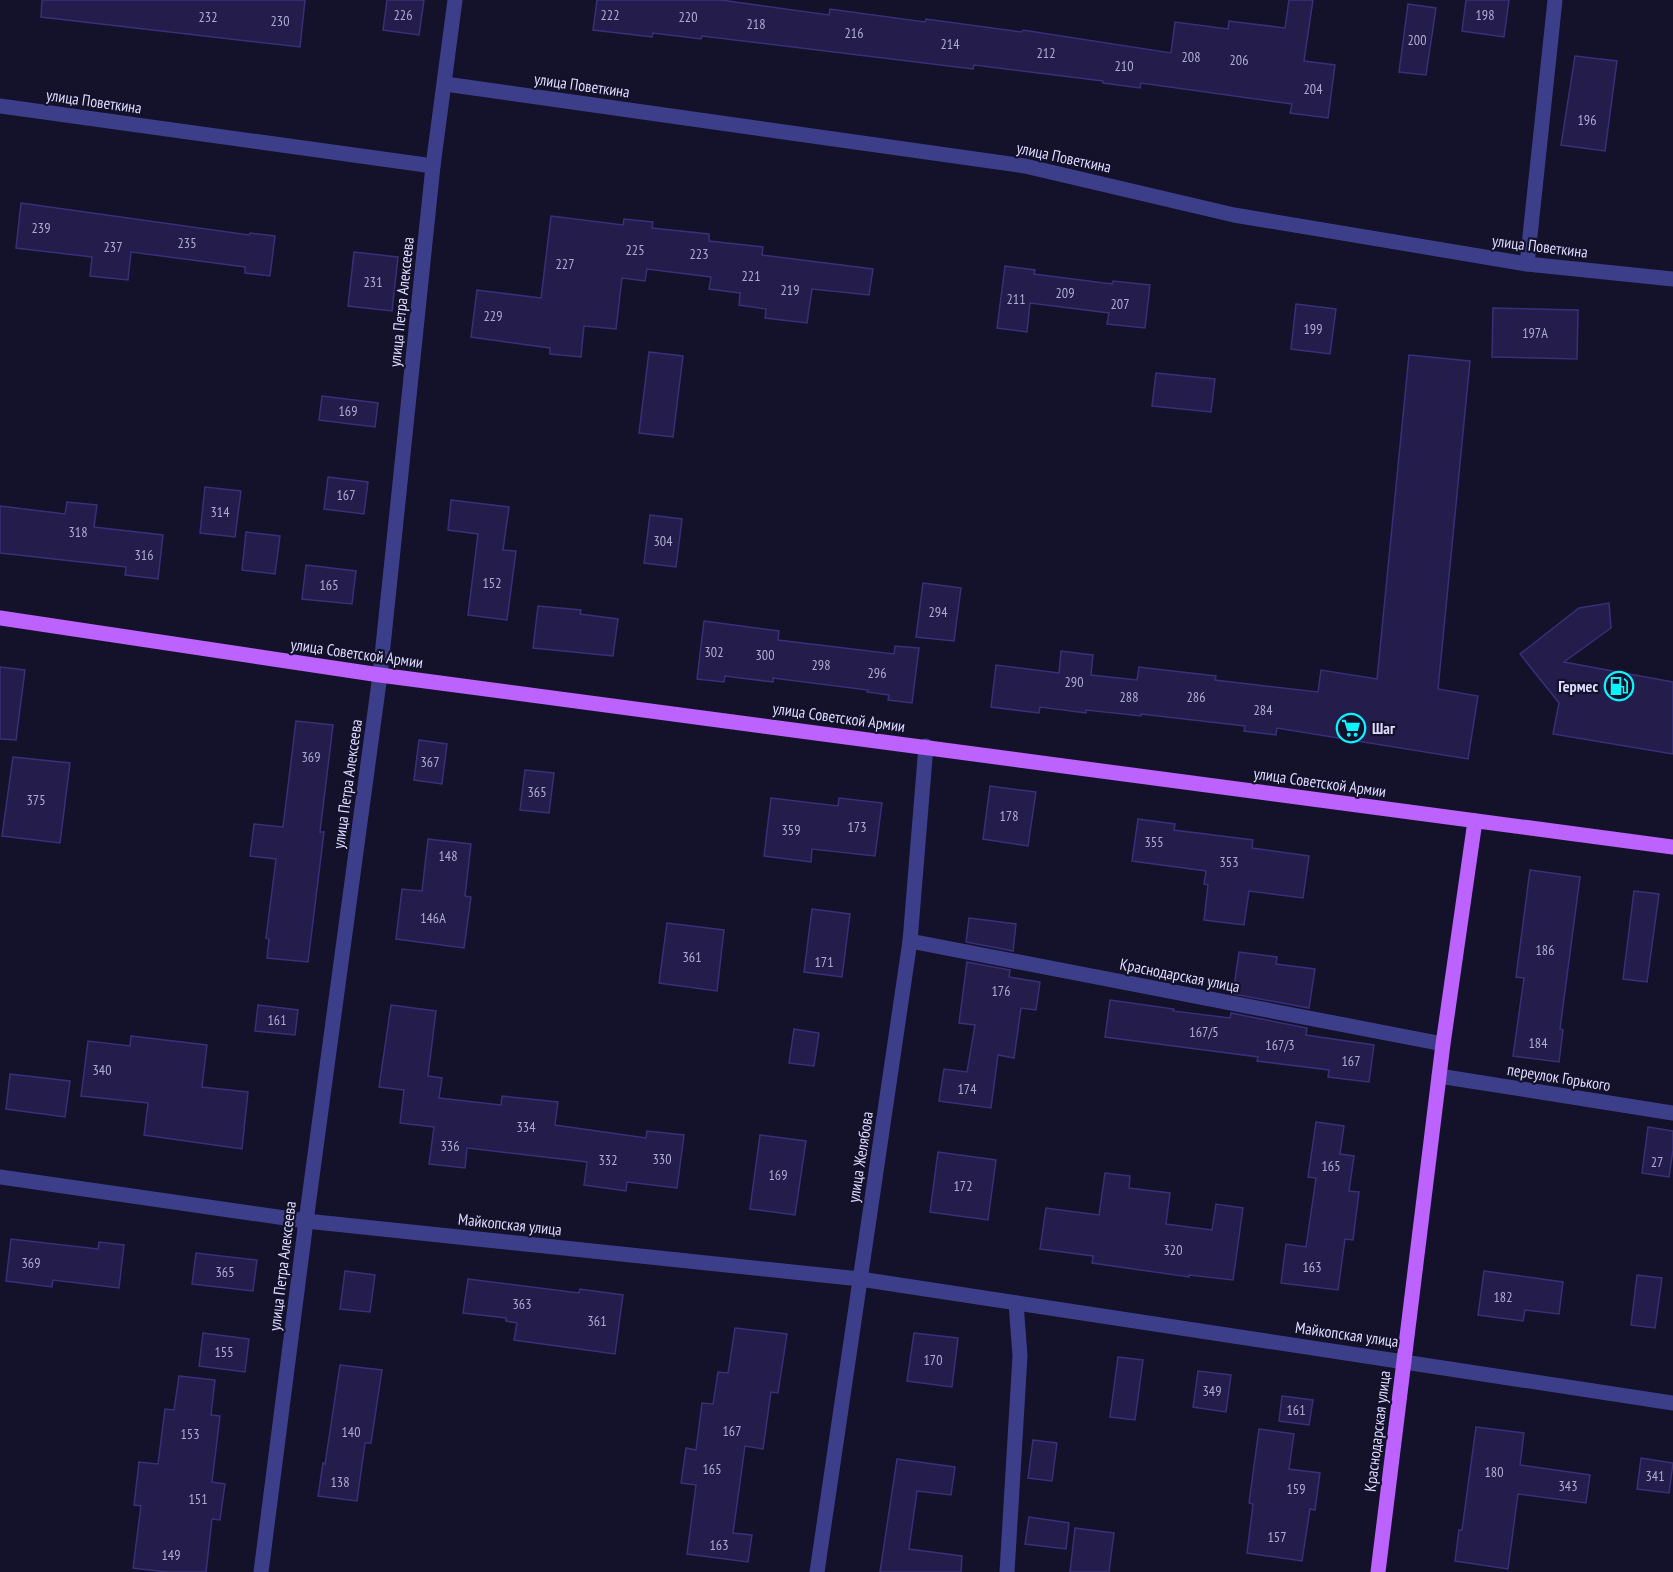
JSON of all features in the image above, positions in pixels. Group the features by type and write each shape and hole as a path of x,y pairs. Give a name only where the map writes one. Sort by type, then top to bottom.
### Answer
{"main road":[{"name":"улица Советской Армии","path":"0,618 380,675 1673,847"},
{"name":"Краснодарская улица","path":"1378,1572 1443,1044 1475,821"}],"street":[{"name":"улица Петра Алексеева","path":"261,1572 380,675 434,166 455,0"},
{"path":"1527,264 1556,0"},
{"name":"улица Поветкина","path":"445,84 1025,166 1234,215 1527,264 1673,279"},
{"name":"улица Поветкина","path":"0,106 434,166"},
{"name":"улица Желябова","path":"817,1572 910,941 926,746"},
{"name":"Краснодарская улица","path":"910,941 1443,1044"},
{"name":"переулок Горького","path":"1439,1076 1673,1113"},
{"name":"Майкопская улица","path":"0,1177 306,1221 860,1279 1673,1403"},
{"path":"1007,1572 1020,1356 1016,1303"}],"building":[{"path":"42,0 305,0 300,47 41,17"},
{"path":"387,0 424,0 419,35 383,30"},
{"path":"597,0 721,0 829,15 830,9 925,22 926,19 1022,32 1023,30 1171,53 1175,22 1228,29 1229,21 1285,28 1289,0 1313,0 1304,61 1335,65 1328,118 1290,113 1292,104 1141,83 1140,88 1103,83 1103,81 974,65 973,69 702,36 701,39 653,33 652,37 593,30"},
{"path":"1466,0 1509,0 1504,37 1462,31"},
{"path":"1408,4 1436,8 1426,75 1399,72"},
{"path":"1575,56 1617,61 1605,151 1561,145"},
{"path":"21,203 249,235 250,233 275,236 270,276 245,273 245,267 131,252 128,280 90,276 92,257 16,248"},
{"path":"551,216 623,225 624,219 653,222 652,228 709,234 709,241 763,247 762,255 873,269 869,295 812,289 807,323 765,318 766,309 739,305 740,293 709,289 711,277 647,269 645,281 622,278 616,329 584,326 581,357 550,354 550,348 471,337 477,290 541,298"},
{"path":"354,252 398,257 392,311 348,306"},
{"path":"1005,266 1035,270 1034,274 1112,284 1113,281 1150,285 1145,328 1107,324 1109,313 1030,303 1027,332 997,328"},
{"path":"1296,304 1336,309 1330,354 1291,349"},
{"path":"1493,308 1578,310 1577,359 1492,357"},
{"path":"649,352 683,356 673,437 639,433"},
{"path":"1409,355 1470,361 1438,689 1478,696 1468,759 1277,728 1276,735 1244,731 1245,726 1141,714 1141,716 1086,710 1086,713 1040,707 1039,713 991,707 996,665 1059,673 1061,651 1093,655 1091,675 1137,680 1139,667 1216,676 1215,680 1318,692 1321,670 1377,679"},
{"path":"1156,373 1215,379 1211,412 1152,406"},
{"path":"322,396 378,403 375,427 319,420"},
{"path":"328,477 368,482 364,514 324,509"},
{"path":"205,487 241,491 235,537 200,533"},
{"path":"451,500 509,507 503,550 516,551 507,620 468,615 478,534 448,530"},
{"path":"67,502 97,505 94,527 163,535 158,579 125,575 126,567 0,553 0,506 65,514"},
{"path":"650,515 682,519 676,567 644,563"},
{"path":"246,532 280,536 275,574 242,570"},
{"path":"306,565 356,571 352,604 302,599"},
{"path":"923,583 961,588 954,641 916,637"},
{"path":"1609,603 1611,628 1564,662 1673,682 1673,754 1553,734 1559,703 1520,654 1579,608"},
{"path":"538,606 581,610 580,614 618,619 613,656 533,648"},
{"path":"704,621 779,631 778,640 894,654 895,646 919,648 912,703 888,700 889,695 867,692 868,690 773,678 773,682 725,676 724,682 697,679"},
{"path":"0,667 25,670 16,740 0,739"},
{"path":"296,721 333,725 320,832 324,832 308,962 267,958 269,939 266,938 276,859 250,856 254,824 283,827"},
{"path":"419,740 447,744 442,784 414,780"},
{"path":"13,757 70,763 60,843 2,836"},
{"path":"525,770 554,773 549,813 520,810"},
{"path":"990,786 1036,792 1028,846 983,839"},
{"path":"771,798 838,806 839,798 882,803 875,856 812,849 811,862 764,856"},
{"path":"1138,819 1175,824 1174,830 1253,840 1252,848 1309,856 1303,898 1249,891 1244,925 1204,920 1208,885 1204,884 1206,871 1132,861"},
{"path":"428,839 471,844 465,896 471,897 464,948 396,939 402,889 422,891"},
{"path":"1530,870 1580,877 1560,1029 1563,1030 1559,1062 1513,1056 1524,978 1516,977"},
{"path":"1634,891 1659,894 1647,982 1623,979"},
{"path":"812,909 850,914 842,977 804,972"},
{"path":"969,918 1016,924 1013,951 966,942"},
{"path":"667,923 724,930 717,991 659,983"},
{"path":"1239,952 1277,957 1276,964 1315,969 1309,1008 1233,994"},
{"path":"967,962 1010,970 1009,977 1040,982 1036,1010 1021,1008 1014,1058 998,1055 991,1108 939,1101 944,1069 967,1072 975,1025 959,1023"},
{"path":"1110,1000 1230,1018 1231,1013 1307,1028 1306,1035 1374,1045 1369,1082 1328,1077 1329,1070 1257,1061 1258,1057 1105,1037"},
{"path":"258,1005 298,1010 295,1035 255,1031"},
{"path":"391,1005 436,1011 428,1076 442,1078 439,1098 501,1105 502,1096 558,1102 555,1125 646,1138 647,1131 684,1135 677,1188 627,1182 626,1191 584,1185 587,1162 467,1148 465,1168 429,1164 434,1127 400,1123 404,1090 379,1087"},
{"path":"794,1029 819,1033 814,1066 789,1063"},
{"path":"131,1036 207,1045 202,1087 248,1092 242,1149 144,1135 148,1103 81,1096 88,1041 130,1046"},
{"path":"10,1074 70,1081 65,1117 6,1109"},
{"path":"1316,1122 1344,1126 1340,1154 1354,1156 1349,1191 1359,1192 1353,1240 1345,1239 1338,1290 1281,1283 1286,1244 1306,1247 1316,1178 1308,1177"},
{"path":"1648,1127 1673,1131 1669,1177 1642,1173"},
{"path":"760,1135 806,1141 795,1215 750,1209"},
{"path":"938,1152 996,1160 988,1220 930,1212"},
{"path":"1105,1173 1130,1176 1129,1188 1170,1193 1166,1224 1212,1230 1216,1204 1243,1208 1233,1280 1189,1275 1189,1277 1092,1263 1093,1256 1040,1249 1046,1208 1099,1215"},
{"path":"11,1239 98,1249 99,1242 124,1245 119,1288 53,1280 52,1287 6,1281"},
{"path":"196,1253 257,1260 253,1291 192,1284"},
{"path":"345,1271 375,1275 370,1312 340,1309"},
{"path":"1484,1271 1563,1282 1559,1314 1525,1310 1523,1321 1478,1315"},
{"path":"1637,1275 1662,1278 1655,1328 1631,1325"},
{"path":"468,1279 579,1293 580,1289 623,1295 615,1354 514,1340 517,1323 506,1321 506,1318 463,1313"},
{"path":"735,1328 787,1334 778,1393 771,1392 763,1449 745,1446 733,1533 752,1535 748,1562 687,1554 696,1485 681,1483 686,1448 696,1450 702,1403 713,1404 718,1372 728,1373"},
{"path":"203,1333 249,1339 245,1372 199,1366"},
{"path":"914,1333 958,1338 952,1387 907,1381"},
{"path":"1118,1357 1143,1360 1135,1420 1110,1417"},
{"path":"340,1365 382,1370 371,1443 365,1443 357,1501 318,1496"},
{"path":"1198,1371 1231,1375 1226,1412 1193,1407"},
{"path":"179,1376 215,1380 211,1415 220,1416 212,1482 225,1484 220,1520 212,1519 206,1572 166,1572 133,1568 141,1506 134,1505 139,1462 158,1464 165,1409 174,1410"},
{"path":"1282,1396 1313,1400 1309,1425 1279,1421"},
{"path":"1476,1427 1524,1433 1520,1465 1590,1475 1586,1503 1518,1494 1508,1569 1455,1561 1459,1530 1462,1530"},
{"path":"1259,1429 1294,1434 1289,1469 1320,1473 1315,1510 1310,1509 1302,1561 1247,1553 1253,1504 1249,1503"},
{"path":"1033,1440 1057,1443 1052,1481 1028,1478"},
{"path":"1641,1458 1673,1463 1669,1493 1637,1489"},
{"path":"897,1459 955,1467 951,1495 917,1491 909,1549 962,1556 961,1572 880,1572"},
{"path":"1029,1517 1069,1523 1066,1549 1025,1544"},
{"path":"1075,1528 1114,1533 1109,1572 1070,1572"}],"place":[{"name":"Гермес","path":"1619,686"},
{"name":"Шаг","path":"1351,728"}]}
